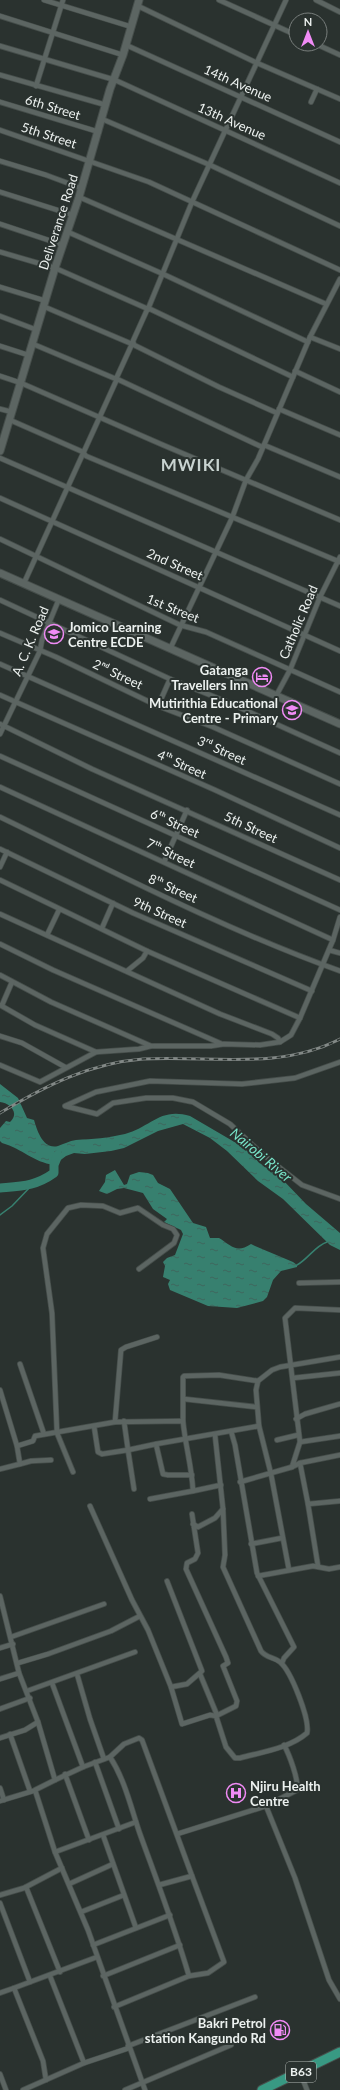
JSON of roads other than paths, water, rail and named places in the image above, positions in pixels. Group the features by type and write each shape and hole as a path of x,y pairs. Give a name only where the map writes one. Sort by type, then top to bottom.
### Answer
{"highway":[{"name":"B63","path":"262,2090 340,2052"}],"street":[{"path":"44,0 132,26"},
{"path":"36,86 52,31 63,0"},
{"path":"219,0 288,31"},
{"path":"24,584 148,309 178,240 192,202 286,0"},
{"path":"316,0 340,12"},
{"path":"139,3 256,63 340,99"},
{"name":"Deliverance Road","path":"1,447 55,268 68,232 106,105 139,3"},
{"path":"0,16 123,54"},
{"name":"14th Avenue","path":"126,45 340,142"},
{"name":"13th Avenue","path":"0,46 115,80 340,183"},
{"path":"328,50 340,55"},
{"path":"0,75 106,105"},
{"path":"311,102 317,89"},
{"name":"6th Street","path":"0,102 99,132"},
{"path":"102,119 210,165 340,226"},
{"name":"5th Street","path":"0,130 90,160 149,182 340,270"},
{"path":"0,161 46,174 81,188"},
{"path":"0,192 73,215"},
{"path":"79,197 326,304"},
{"path":"0,224 63,245"},
{"path":"68,232 309,339 340,349"},
{"path":"0,252 55,268 148,309 292,377"},
{"path":"170,650 180,625 200,587 232,518 246,480 263,446 309,339 340,279"},
{"path":"0,287 45,304 132,343 219,388 340,435"},
{"path":"0,316 37,330"},
{"path":"33,344 116,379 263,446 340,477"},
{"path":"0,346 28,355"},
{"path":"295,371 340,392"},
{"path":"0,376 21,382 340,520"},
{"path":"0,408 11,416 83,452 86,456 232,518 339,560"},
{"path":"0,458 340,606"},
{"name":"2nd Street","path":"0,498 340,651"},
{"name":"1st Street","path":"0,538 36,557 52,562 131,603 180,625 206,632 340,692"},
{"name":"Catholic Road","path":"276,696 290,670 320,597 339,560"},
{"path":"0,573 170,650 340,724"},
{"name":"A. C. K. Road","path":"0,734 2,725 40,651 42,640 60,599"},
{"path":"0,600 170,679 225,701 340,753"},
{"name":"2ⁿᵈ Street","path":"0,633 158,706 213,727 340,784"},
{"name":"3ʳᵈ Street","path":"0,664 340,815"},
{"path":"158,706 170,679"},
{"name":"4ᵗʰ Street","path":"0,695 340,848"},
{"name":"5th Street","path":"2,725 92,769 187,810 340,880"},
{"name":"6ᵗʰ Street","path":"0,756 340,910"},
{"name":"7ᵗʰ Street","path":"0,787 333,940"},
{"path":"164,862 187,810"},
{"name":"8ᵗʰ Street","path":"0,817 135,883 308,960 340,971"},
{"name":"9th Street","path":"0,849 113,903 312,992"},
{"path":"0,867 7,852"},
{"path":"0,880 59,910 102,928 147,951 300,1018"},
{"path":"102,928 113,903"},
{"path":"47,935 59,910"},
{"path":"0,914 220,1014 272,1034 278,1038 280,1042"},
{"path":"12,982 1,1005 35,1025 96,1052 139,1049 151,1046 211,1046 224,1044 260,1045 280,1042 291,1035 300,1018 323,965 340,919"},
{"path":"0,944 53,970 224,1044"},
{"path":"329,950 340,954"},
{"path":"126,971 143,958 147,951"},
{"path":"0,975 12,982 151,1046"},
{"path":"0,1036 22,1042 64,1067"},
{"path":"0,1065 40,1082 64,1067 81,1062 96,1052"},
{"path":"340,1062 295,1078 242,1084 150,1080 96,1092 65,1106 98,1114 113,1103 146,1098 173,1098 193,1102 230,1124 261,1153 302,1185 340,1199"},
{"path":"74,1472 57,1433 52,1303 43,1256 44,1240 47,1234 58,1223 64,1211 75,1206 107,1206 120,1213 135,1208 140,1209 163,1225 176,1231 177,1235 174,1243 139,1269"},
{"path":"300,1283 340,1282"},
{"path":"292,1467 300,1442 296,1419 293,1378 285,1318 295,1308 340,1310"},
{"path":"115,1422 120,1350 157,1337"},
{"path":"193,1491 192,1475 184,1439 184,1376 219,1374 258,1381 272,1370 290,1364 340,1357"},
{"path":"20,1364 44,1434"},
{"path":"293,1378 340,1373"},
{"path":"258,1381 257,1407 259,1426 271,1474 289,1570"},
{"path":"0,1390 17,1446 20,1464"},
{"path":"184,1399 257,1407"},
{"path":"296,1419 306,1414 340,1404"},
{"path":"124,1421 134,1490"},
{"path":"17,1446 33,1441 35,1436 115,1422 183,1421"},
{"path":"94,1426 98,1452 102,1454 259,1426"},
{"path":"231,1431 235,1445 240,1482 258,1576 294,1647 284,1658 282,1663"},
{"path":"167,1581 201,1669 200,1674 216,1715 226,1747 235,1758 284,1746 304,1736 308,1729 292,1678 282,1663 261,1652 223,1567 225,1555 223,1509 215,1434"},
{"path":"276,1440 298,1435"},
{"path":"300,1442 340,1436"},
{"path":"156,1444 163,1474 168,1476 192,1475"},
{"path":"240,1482 271,1474 300,1463 340,1455"},
{"path":"0,1468 31,1461 51,1460"},
{"path":"300,1463 318,1566"},
{"path":"150,1499 221,1485"},
{"path":"308,1504 340,1501"},
{"path":"90,1506 140,1616 148,1630 171,1688 182,1724 210,1715 216,1715 236,1706 237,1702 224,1666 228,1663 226,1657 186,1569 187,1563 195,1559 198,1553 192,1514"},
{"path":"193,1524 198,1527 215,1518 223,1509"},
{"path":"251,1544 282,1538"},
{"path":"258,1576 318,1566 329,1569 340,1567"},
{"path":"0,1596 20,1673 38,1722 55,1780"},
{"path":"11,1637 104,1604"},
{"path":"0,1618 5,1616"},
{"path":"18,1664 111,1631 140,1616"},
{"path":"0,1648 13,1644"},
{"path":"27,1691 135,1652"},
{"path":"0,1679 20,1673"},
{"path":"77,1674 90,1719 104,1759"},
{"path":"171,1688 187,1684 200,1674"},
{"path":"52,1683 83,1766"},
{"path":"0,1709 30,1698"},
{"path":"0,1738 25,1730 38,1722"},
{"path":"10,1734 62,1868 81,1912 128,2047 145,2090"},
{"path":"0,1788 2,1800 32,1791 83,1766 110,1757 130,1740 139,1738 142,1740 224,1962 208,1973 189,1976 114,2007"},
{"path":"177,1834 266,1806 296,1790 297,1784 284,1746"},
{"path":"110,1757 121,1778 170,1915 189,1976"},
{"path":"95,1762 119,1829"},
{"path":"65,1774 89,1840"},
{"path":"266,1806 294,1878 329,1980 340,1999"},
{"path":"56,1852 136,1822"},
{"path":"103,1834 136,1928"},
{"path":"69,1884 113,1864"},
{"path":"0,1896 26,1887 62,1868"},
{"path":"159,1885 192,1876"},
{"path":"26,1887 60,1972"},
{"path":"81,1912 124,1895"},
{"path":"0,1903 30,1982"},
{"path":"93,1945 170,1915"},
{"path":"103,1976 180,1945"},
{"path":"0,1993 50,1976 97,1957"},
{"path":"50,1976 84,2063"},
{"path":"14,1988 43,2062 46,2080"},
{"path":"23,2090 84,2063 255,1997"},
{"path":"125,2090 231,2045"},
{"path":"300,2072 307,2090"},
{"path":"0,2074 6,2090"}],"water":[{"path":"0,1084 18,1098 27,1118 34,1120 42,1138 48,1145 53,1146 58,1146 76,1140 125,1134 134,1131 156,1119 171,1114 190,1116 243,1147 261,1164 281,1178 306,1204 340,1233 340,1250 330,1245 283,1199 258,1181 227,1151 210,1138 183,1124 158,1131 124,1148 85,1154 74,1153 66,1156 54,1165 40,1161 2,1143 0,1141 0,1128 6,1121 10,1122 13,1119 14,1112 10,1106 0,1102"},
{"path":"115,1170 124,1185 127,1184 130,1175 139,1172 153,1175 158,1183 170,1189 193,1223 206,1227 210,1238 219,1238 230,1246 237,1248 246,1247 251,1244 293,1262 297,1265 297,1267 281,1271 273,1280 267,1297 263,1301 237,1308 208,1306 170,1290 168,1284 170,1280 163,1277 165,1266 163,1262 167,1258 175,1255 183,1234 181,1230 164,1222 167,1219 153,1209 143,1193 124,1188 117,1189 107,1194 99,1191 105,1182 106,1175"}],"waterway":[{"path":"0,1188 28,1185 41,1181 54,1173 54,1165 58,1155"},
{"path":"0,1215 12,1206 33,1184"},
{"path":"297,1265 319,1246 327,1242"}],"railway":[{"path":"0,1113 68,1077 123,1061 168,1058 243,1060 268,1058 292,1055 316,1049 340,1039"}],"place":[{"name":"Jomico Learning Centre ECDE","path":"54,634"},
{"name":"Gatanga Travellers Inn","path":"262,677"},
{"name":"Mutirithia Educational Centre - Primary","path":"292,710"},
{"name":"Njiru Health Centre","path":"236,1793"},
{"name":"Bakri Petrol station Kangundo Rd","path":"280,2030"}],"district":[{"name":"MWIKI","path":"191,465"}],"water label":[{"name":"Nairobi River","path":"261,1155"}]}
